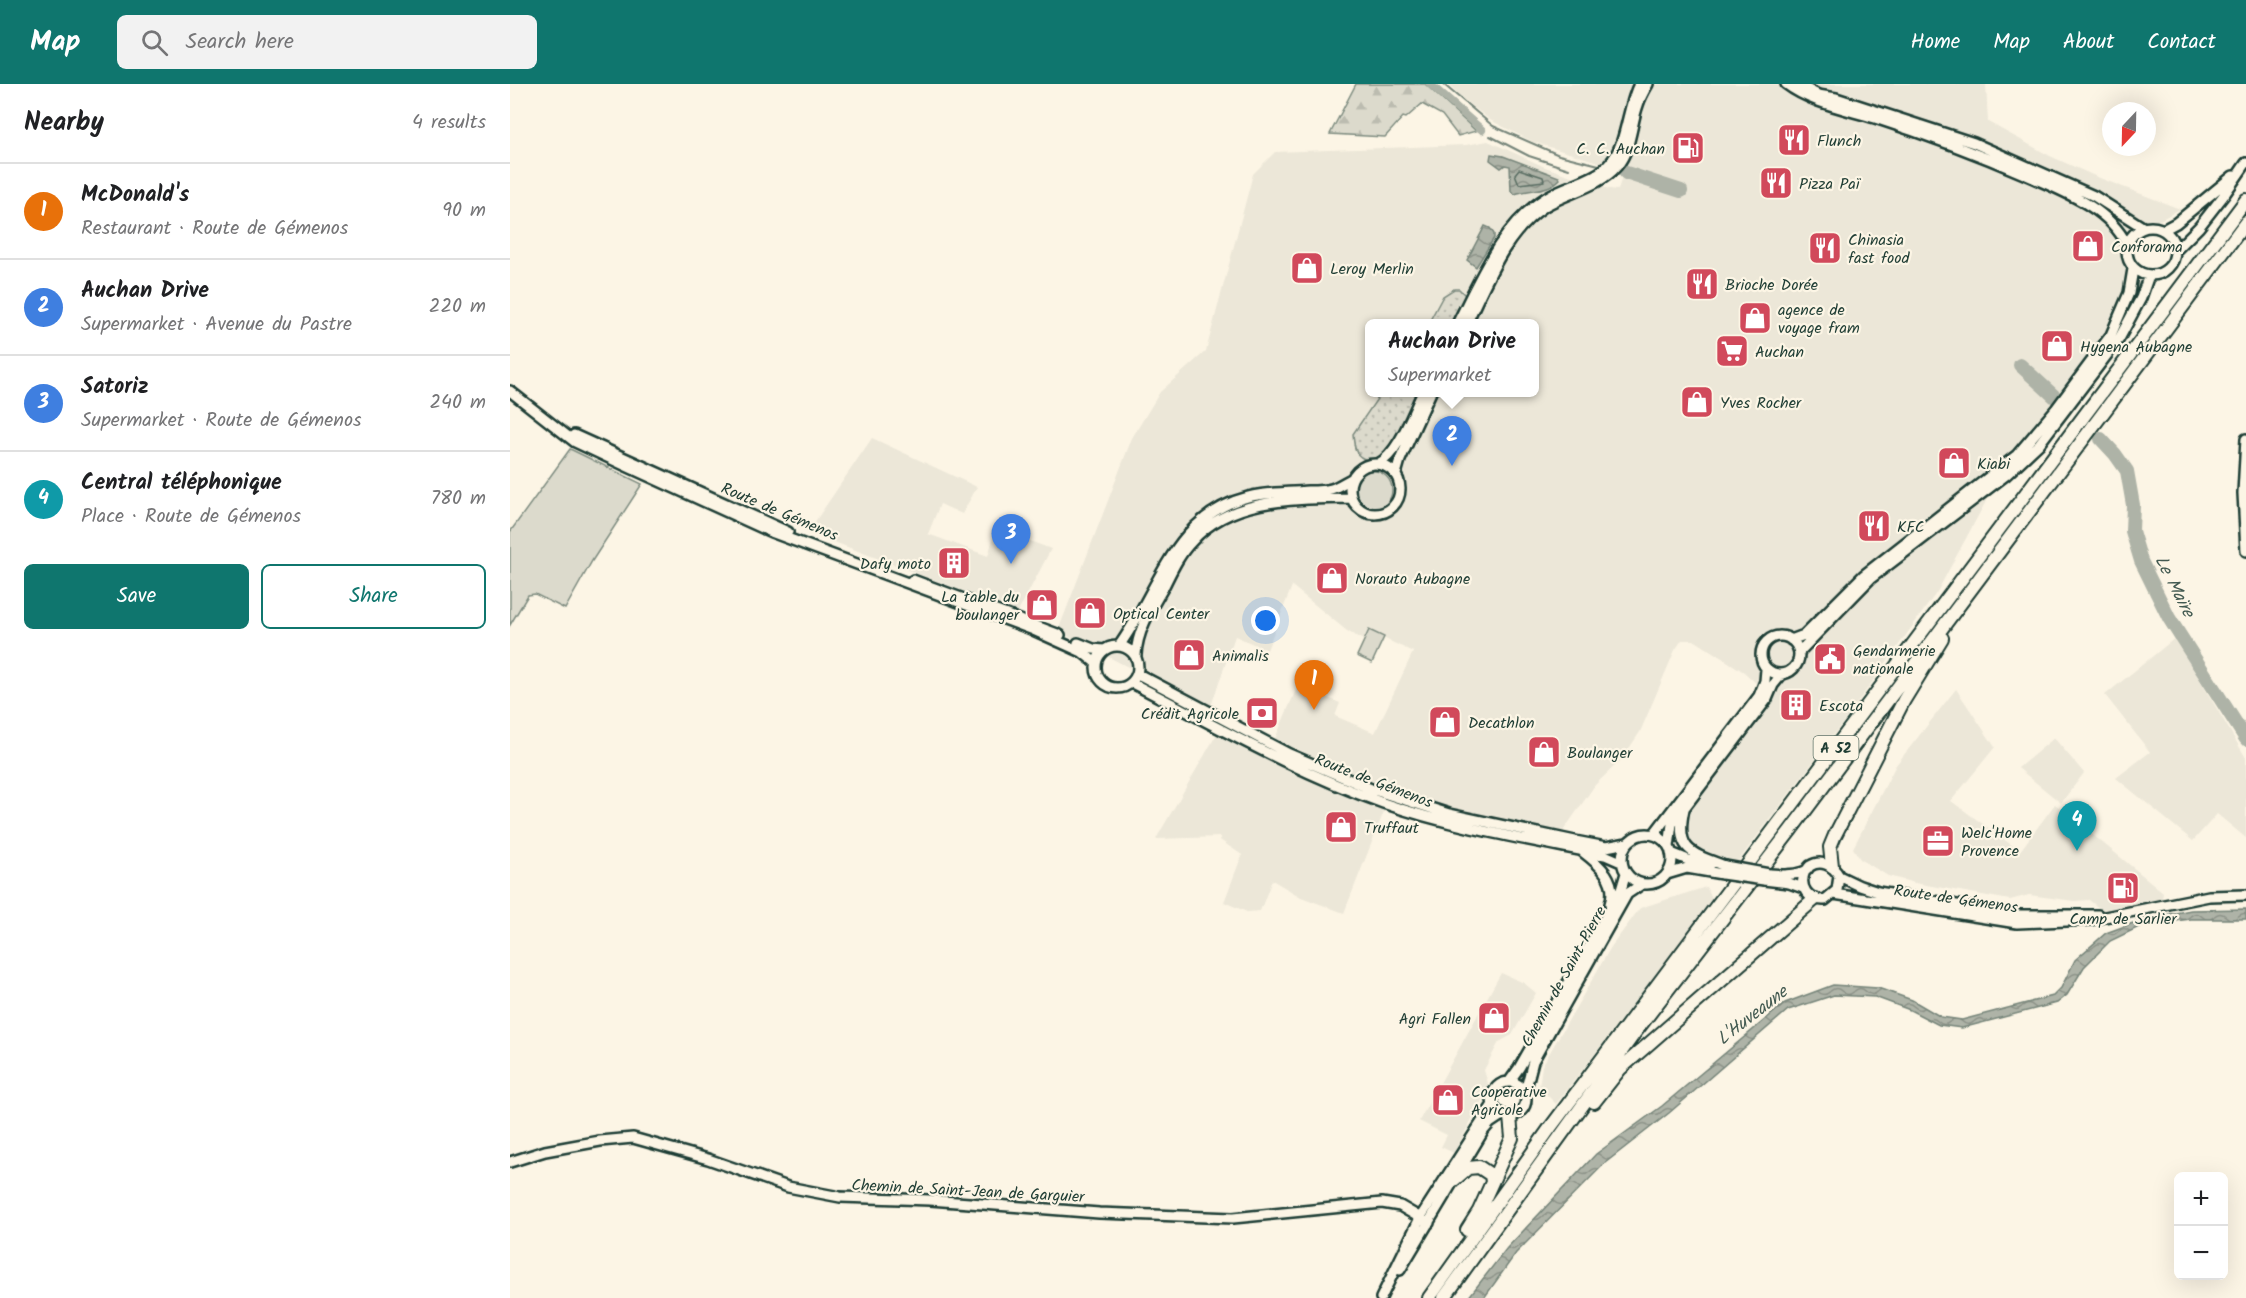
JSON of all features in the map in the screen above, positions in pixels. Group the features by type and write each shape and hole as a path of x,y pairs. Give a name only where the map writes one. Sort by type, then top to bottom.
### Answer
{"highway":[{"name":"A 52","path":"1429,1298 1550,1128 2246,200"},
{"name":"A 52","path":"1444,1298 1636,1031 1790,831 2246,222"},
{"path":"1835,871 1830,847 1834,835 1904,700 1937,646 2038,500"},
{"path":"1494,1227 1620,1069 1815,899"},
{"path":"1424,1298 1479,1211 1512,1138 1506,1116"},
{"path":"1454,1180 1468,1168 1479,1167 1491,1175 1492,1182"}],"main road":[{"path":"1460,319 1504,236 1512,227 1548,196 1601,172 1612,161 1618,152 1633,96 1639,84"},
{"path":"1468,319 1495,265 1519,228 1543,208 1599,181 1620,163 1638,105 1648,84"},
{"path":"1654,834 1759,696 1765,681 1766,669 1761,652 1766,642 1775,636 1791,640 1804,635 1864,575 2017,455 2056,409 2111,335 2129,293 2133,269 2128,259 2127,245 2122,235 2109,221 2090,206 2061,190 1943,141 1816,100 1786,84"},
{"path":"1797,84 1818,95 1836,98 1974,143 2094,196 2144,228"},
{"path":"2163,230 2176,224 2246,163"},
{"path":"2175,251 2199,227 2239,171"},
{"path":"2127,245 2137,231 2144,228 2156,228 2163,230 2172,240 2175,251 2174,260 2164,272 2150,275 2133,269"},
{"path":"1766,669 1782,674 1793,670 1797,665 1799,652 1870,579 2006,475 2039,444 2119,339 2138,305 2150,275"},
{"name":"Route de Gémenos","path":"510,391 577,439 776,531 1093,650 1104,650"},
{"path":"1119,646 1131,629 1178,544 1189,530 1210,514 1233,502 1248,497 1329,490 1351,479 1363,466 1378,464 1387,459 1396,447 1421,397"},
{"path":"1396,474 1400,460 1429,397"},
{"path":"2246,439 2242,493 2246,551"},
{"path":"1351,479 1351,498 1356,506 1364,512 1373,514 1387,511 1394,506 1400,495 1400,485 1396,474 1386,466 1378,464"},
{"path":"1136,656 1130,650 1119,646 1104,650 1096,663 1098,675 1105,685 1117,688 1135,678 1138,663 1136,656 1138,635 1177,562 1192,540 1214,521 1246,507 1276,502 1351,498"},
{"name":"Route de Gémenos","path":"1050,634 1082,652 1096,663"},
{"path":"1791,640 1799,652"},
{"path":"1667,874 1672,861 1670,850 1672,824 1767,699 1773,685 1782,674"},
{"name":"Route de Gémenos","path":"1135,678 1289,754 1371,789 1449,814 1575,841 1606,847 1627,843"},
{"name":"Route de Gémenos","path":"1135,678 1301,768 1383,802 1466,827 1605,855 1622,862"},
{"path":"1686,804 1680,828 1684,844 1692,852 1723,870"},
{"path":"1723,870 1688,860 1670,850 1661,838 1654,834 1640,834 1627,843 1622,855 1626,873 1642,884 1656,882 1667,874 1687,868 1723,870 1789,883 1803,888 1815,899 1825,900 1834,894 1839,886 1835,871 1826,864 1815,864 1803,876 1803,888"},
{"path":"1581,850 1600,865 1607,875 1612,888 1612,899 1607,916"},
{"path":"1767,877 1806,871"},
{"name":"Route de Gémenos","path":"1835,871 1860,886 1878,892 1996,913 2110,916"},
{"name":"Chemin de Saint-Pierre","path":"1509,1082 1607,916 1621,890 1626,873"},
{"name":"Chemin de Saint-Pierre","path":"1525,1092 1533,1061 1627,894 1642,884"},
{"name":"Route de Gémenos","path":"1834,894 2018,923 2090,920 2209,896 2246,896"},
{"path":"1425,1220 1454,1180 1490,1123 1506,1116 1515,1116 1524,1108 1525,1092 1518,1085 1509,1082 1504,1082 1496,1088 1491,1096 1495,1111 1506,1116"},
{"path":"1382,1298 1492,1106"},
{"name":"Chemin de Saint-Jean de Garguier","path":"510,1162 545,1150 633,1138 788,1187 840,1197 930,1200 1099,1213 1233,1218 1382,1203 1400,1206 1425,1220"}],"shaded area":[{"path":"1448,84 1986,84 1988,122 2050,156 2180,209 2160,220 2142,221 2120,245 2126,274 2111,325 2078,373 2012,453 1937,592 1847,717 1736,864 1705,854 1693,846 1687,838 1684,821 1667,809 1758,685 1744,672 1694,640 1682,640 1675,650 1640,732 1622,759 1595,785 1561,834 1477,816 1392,791 1344,913 1301,897 1272,880 1260,911 1247,912 1224,902 1242,855 1220,840 1221,837 1156,839 1218,732 1307,779 1317,758 1275,739 1298,685 1340,703 1335,716 1375,733 1413,652 1368,631 1363,640 1347,631 1292,586 1267,650 1235,636 1210,709 1058,631 1132,438 1160,392 1206,351 1253,174 1275,152 1466,145 1488,141 1545,167 1618,190 1624,170 1533,142 1490,120"},
{"path":"872,438 977,487 962,514 940,504 928,534 988,556 996,528 1051,549 1018,612 808,532"},
{"path":"2175,638 2246,758 2246,838 2217,814 2193,841 2116,778 2150,752 2105,695"},
{"path":"1956,689 1995,747 1951,801 2020,851 2055,804 2163,892 2162,900 2144,907 2104,912 2089,900 2074,901 2029,895 2010,900 1888,876 1860,859 1853,848 1896,765"},
{"path":"2054,738 2084,773 2061,803 2018,768"},
{"path":"1706,887 1713,900 1556,1104 1539,1087 1542,1066 1611,947 1640,908"},
{"path":"1501,973 1524,983 1536,993 1512,1035 1499,1042 1484,1070 1489,1087 1454,1153 1441,1147 1447,1135 1419,1121"}],"green space":[{"path":"1356,84 1425,84 1476,131 1458,136 1442,115 1422,104 1406,118 1403,117 1385,137 1330,134"},
{"path":"1454,289 1459,289 1465,295 1465,303 1459,319 1431,319 1443,296"},
{"path":"1378,397 1417,397 1378,464 1358,455 1353,434"},
{"path":"570,449 642,484 592,561 565,609 535,594 528,595 510,625 510,532"},
{"path":"1373,471 1386,477 1392,490 1386,503 1373,509 1360,503 1354,490 1360,477"},
{"path":"1369,630 1384,637 1372,663 1357,656"}],"water":[{"path":"1491,154 1503,156 1560,179 1545,188 1515,194 1511,191 1510,166 1505,165 1501,168 1490,160"},
{"path":"1485,226 1490,228 1494,238 1476,267 1467,260"},
{"path":"2246,909 2246,919 2191,919 2143,925 2110,941 2084,967 2067,995 2057,1003 1962,1028 1939,1025 1910,1010 1875,997 1834,995 1788,1010 1669,1113 1605,1163 1516,1253 1484,1298 1468,1298 1507,1248 1596,1154 1662,1106 1785,1003 1833,985 1878,988 1912,1000 1941,1017 1962,1020 2053,996 2061,988 2075,960 2106,933 2144,919 2191,910"}],"waterway":[{"path":"1430,84 1482,130"},
{"path":"1443,84 1493,126 1559,155 1599,165"},
{"path":"1490,136 1529,156 1569,169"},
{"name":"Le Maïre","path":"1626,173 1681,191"},
{"name":"Le Maïre","path":"2020,365 2055,397"},
{"name":"Le Maïre","path":"2101,439 2127,471 2133,505 2132,531 2141,561 2169,618 2246,739"}],"place":[{"name":"Flunch","path":"1794,140"},
{"name":"C. C. Auchan","path":"1688,148"},
{"name":"Pizza Paï","path":"1776,183"},
{"name":"Conforama","path":"2088,246"},
{"name":"Chinasia fast food","path":"1825,248"},
{"name":"Leroy Merlin","path":"1307,268"},
{"name":"Brioche Dorée","path":"1702,284"},
{"name":"agence de voyage fram","path":"1755,318"},
{"name":"Hygena Aubagne","path":"2057,346"},
{"name":"Auchan","path":"1732,351"},
{"name":"Yves Rocher","path":"1697,402"},
{"name":"Kiabi","path":"1954,463"},
{"name":"Auchan Drive","path":"1452,466"},
{"name":"KFC","path":"1874,526"},
{"name":"Dafy moto","path":"954,563"},
{"name":"Satoriz","path":"1011,564"},
{"name":"Norauto Aubagne","path":"1332,578"},
{"name":"La table du boulanger","path":"1042,605"},
{"name":"Optical Center","path":"1090,613"},
{"name":"Animalis","path":"1189,655"},
{"name":"Gendarmerie nationale","path":"1830,659"},
{"name":"Escota","path":"1796,705"},
{"name":"McDonald's","path":"1314,710"},
{"name":"Crédit Agricole","path":"1262,713"},
{"name":"Decathlon","path":"1445,722"},
{"name":"Boulanger","path":"1544,752"},
{"name":"Truffaut","path":"1341,827"},
{"name":"Welc'Home Provence","path":"1938,841"},
{"name":"Central téléphonique","path":"2077,851"},
{"name":"Camp de Sarlier","path":"2123,888"},
{"name":"Agri Fallen","path":"1494,1018"},
{"name":"Cooperative Agricole","path":"1448,1100"}],"water label":[{"name":"L'Huveaune","path":"1752,1015"}]}
